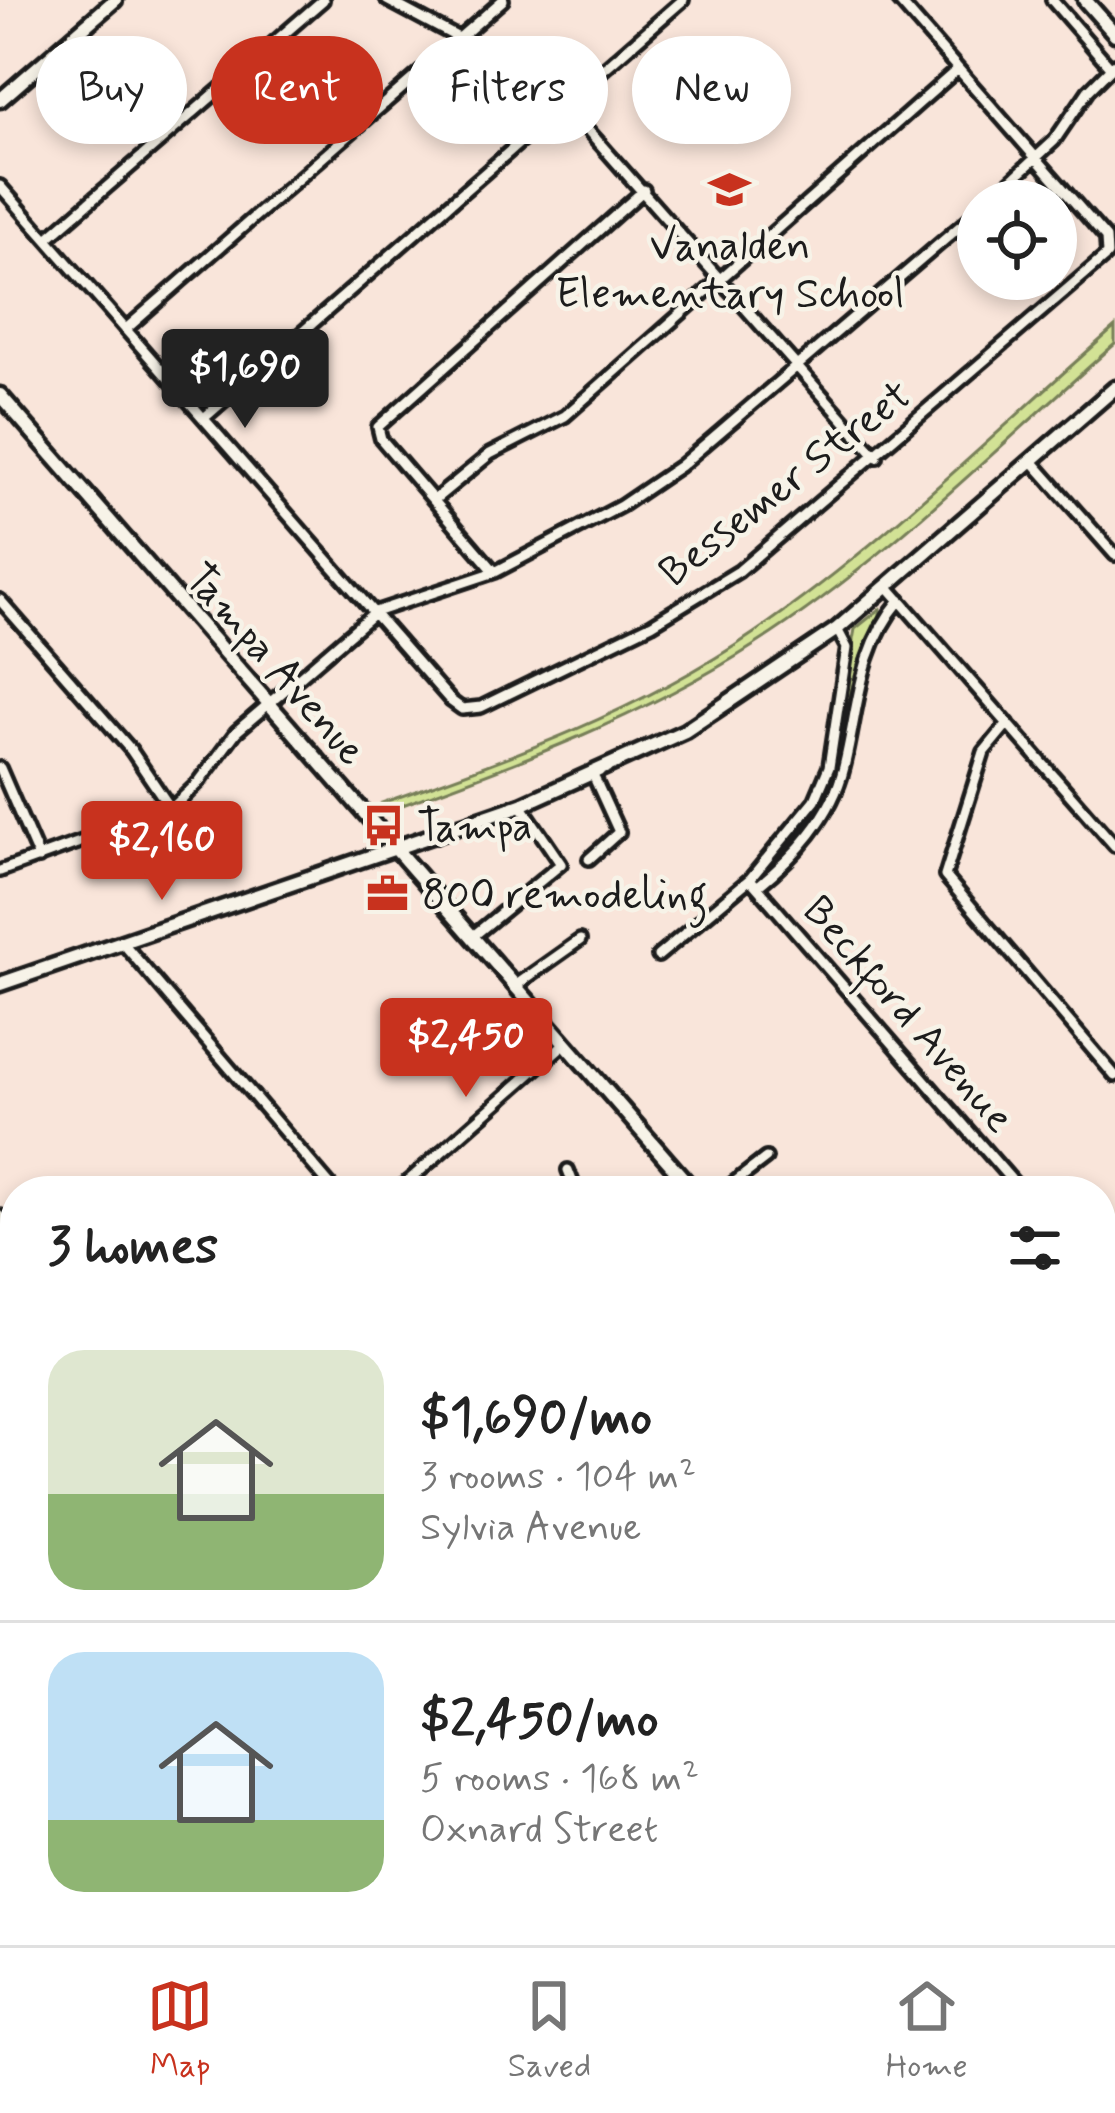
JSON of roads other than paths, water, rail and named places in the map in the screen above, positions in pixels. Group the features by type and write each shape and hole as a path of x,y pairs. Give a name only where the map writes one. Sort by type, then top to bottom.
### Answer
{"main road":[{"path":"0,100 115,0"},
{"path":"1085,0 1115,34"},
{"path":"0,984 521,806 699,722 837,629 1115,388"},
{"name":"Tampa Avenue","path":"0,395 681,1176"}],"street":[{"path":"47,239 323,0"},
{"path":"387,0 453,36"},
{"path":"462,36 503,0"},
{"path":"608,65 683,0"},
{"path":"898,0 1036,159"},
{"path":"1012,180 1036,159 1113,66 1052,0"},
{"path":"434,500 490,454 565,416 958,69"},
{"path":"126,329 407,84"},
{"path":"204,418 517,144"},
{"path":"601,144 877,457"},
{"name":"Bessemer Street","path":"374,612 462,709 481,707 696,599 788,533 1103,260 1106,238 1036,159"},
{"path":"0,186 374,612"},
{"path":"495,572 381,439 378,427 644,190"},
{"path":"0,871 171,809 199,782 230,737 374,612 495,572 621,506 680,466 957,229"},
{"path":"1033,461 1115,555"},
{"path":"888,587 1115,846"},
{"path":"0,600 131,750 171,809"},
{"path":"658,956 791,857 827,810 844,770 866,657 900,600"},
{"path":"753,883 802,821 829,767 847,648 837,629"},
{"path":"1008,723 983,752 945,876 1115,1076"},
{"path":"0,768 39,858"},
{"path":"589,860 619,832 593,775"},
{"path":"472,937 561,864 521,806"},
{"name":"Beckford Avenue","path":"753,883 1009,1176"},
{"path":"515,986 580,940"},
{"path":"122,942 322,1176"},
{"path":"414,1176 565,1043"},
{"path":"743,1176 766,1158"},
{"path":"568,1170 570,1176"}],"place":[{"name":"Vanalden Elementary School","path":"730,190"},
{"name":"Tampa","path":"383,825"},
{"name":"800 remodeling","path":"388,893"}]}
